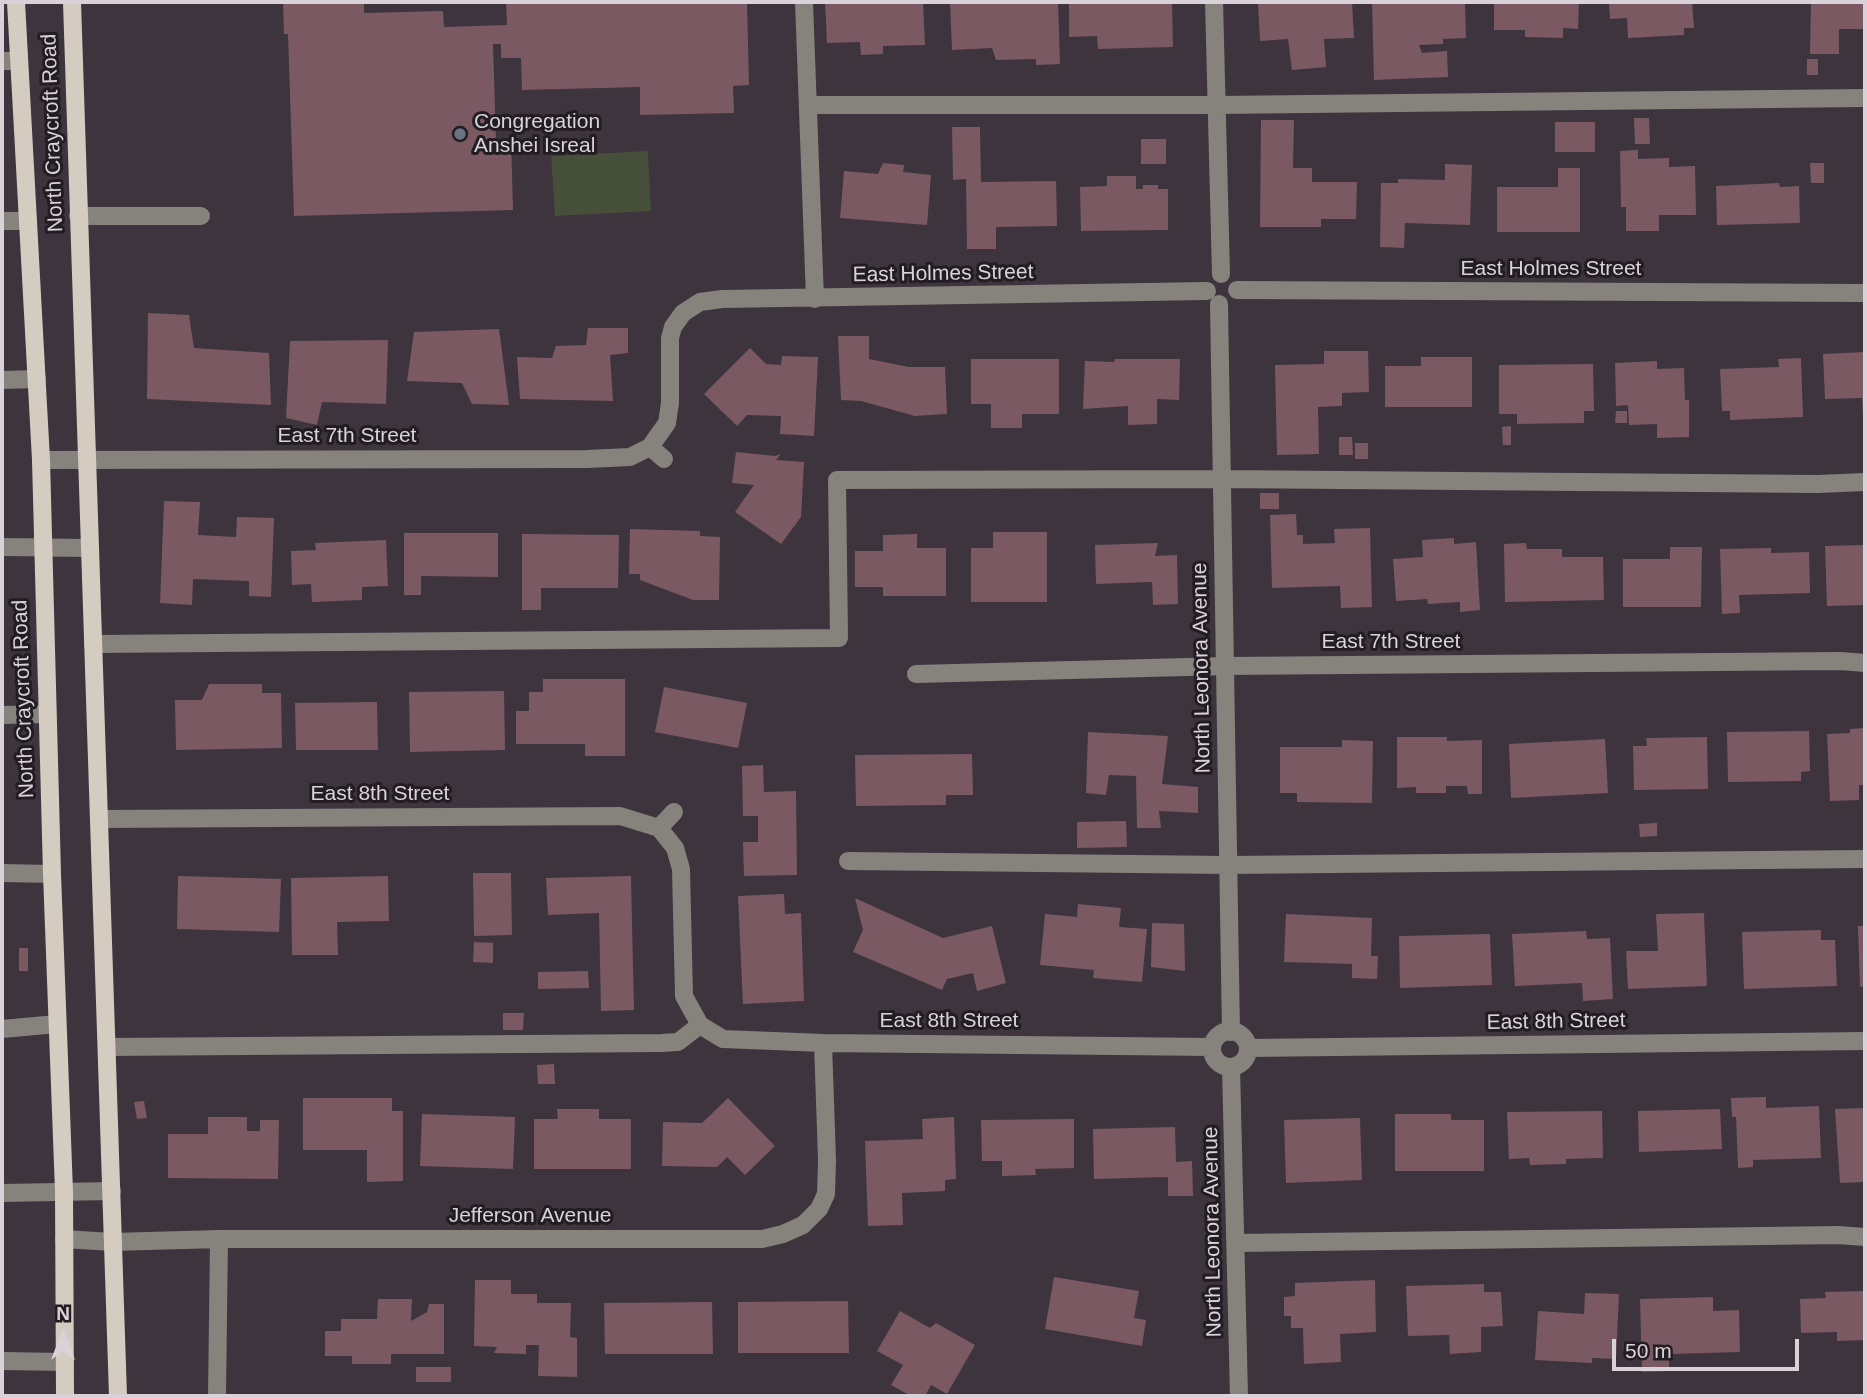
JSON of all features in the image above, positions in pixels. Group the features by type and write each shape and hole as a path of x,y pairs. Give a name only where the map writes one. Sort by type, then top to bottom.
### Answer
{"main road":[{"name":"North Craycroft Road","path":"16,2 10,61 28,220 41,460 64,1191 65,1396"},
{"name":"North Craycroft Road","path":"72,2 118,1396"}],"street":[{"path":"804,2 815,299"},
{"path":"1214,2 1221,274"},
{"path":"808,105 1216,105 1865,98"},
{"path":"78,216 201,216"},
{"path":"2,220 28,220"},
{"path":"1221,274 1234,281 1237,290 1233,299 1225,304 1211,300 1207,291 1212,278 1221,274"},
{"name":"East Holmes Street","path":"1237,290 1865,293"},
{"name":"East Holmes Street","path":"650,447 667,423 670,403 670,338 673,327 683,313 700,302 722,299 1207,291"},
{"name":"North Leonora Avenue","path":"1219,304 1231,1032"},
{"path":"2,380 37,379"},
{"path":"650,447 664,459"},
{"name":"East 7th Street","path":"41,460 587,459 630,457 650,447"},
{"path":"93,644 839,638 837,480 1865,482"},
{"path":"2,547 90,548"},
{"name":"East 7th Street","path":"916,674 1225,666 1841,661 1865,663"},
{"path":"2,715 47,714"},
{"path":"107,1047 678,1042 697,1021 684,996 682,983 681,869 676,848 659,828 674,812"},
{"name":"East 8th Street","path":"99,819 620,816 659,828"},
{"path":"848,861 1228,865 1865,859"},
{"path":"2,873 52,874"},
{"name":"East 8th Street","path":"697,1021 723,1039 823,1044 1212,1047"},
{"path":"2,1029 57,1024"},
{"path":"1231,1032 1240,1034 1248,1048 1244,1061 1231,1067 1218,1063 1212,1047 1217,1037 1231,1032"},
{"name":"East 8th Street","path":"1248,1048 1865,1041"},
{"name":"Jefferson Avenue","path":"64,1239 112,1242 219,1239 762,1239 783,1234 803,1225 819,1209 826,1194 823,1044"},
{"name":"North Leonora Avenue","path":"1231,1067 1239,1396"},
{"path":"2,1193 112,1191"},
{"path":"1236,1243 1838,1235 1865,1237"},
{"path":"217,1396 219,1239"},
{"path":"2,1361 65,1362"}],"green space":[{"path":"648,151 651,211 555,216 551,156"}],"building":[{"path":"283,2 364,2 364,13 443,11 444,27 507,25 506,2 747,2 749,85 733,86 734,113 640,115 640,87 522,90 521,58 501,58 501,44 493,44 496,140 511,139 513,210 294,216 288,34 284,34"},
{"path":"825,2 923,2 925,45 883,46 883,54 861,55 860,42 827,43"},
{"path":"950,2 1058,2 1060,64 1036,65 1036,59 996,60 992,48 952,50"},
{"path":"1069,2 1172,2 1173,47 1098,49 1097,36 1069,37"},
{"path":"1258,2 1352,2 1354,38 1324,39 1326,67 1292,70 1288,39 1260,41"},
{"path":"1372,2 1465,2 1466,38 1443,39 1443,44 1419,45 1422,53 1447,51 1448,77 1374,80"},
{"path":"1494,2 1579,2 1578,29 1563,28 1563,38 1525,37 1525,30 1494,30"},
{"path":"1609,2 1692,2 1694,28 1684,28 1684,35 1628,38 1627,18 1610,19"},
{"path":"1811,2 1865,2 1865,29 1839,29 1839,54 1810,54"},
{"path":"1807,59 1818,59 1818,75 1807,75"},
{"path":"1634,118 1649,118 1650,144 1635,144"},
{"path":"1261,120 1294,120 1293,168 1312,168 1312,182 1357,182 1356,219 1321,219 1321,227 1260,227"},
{"path":"1555,122 1595,122 1595,152 1555,152"},
{"path":"952,127 980,127 981,182 1056,181 1057,226 996,227 996,249 967,249 966,179 953,180"},
{"path":"1141,139 1166,139 1166,164 1141,164"},
{"path":"1638,150 1638,159 1669,158 1669,167 1695,166 1696,215 1659,215 1659,231 1626,231 1626,207 1621,207 1620,151"},
{"path":"883,163 904,165 903,172 931,175 927,225 840,218 844,171 878,174"},
{"path":"1810,163 1824,163 1824,183 1811,183"},
{"path":"1445,164 1472,165 1470,225 1405,223 1404,248 1380,247 1381,183 1398,183 1398,179 1445,180"},
{"path":"1558,168 1580,168 1580,232 1497,232 1497,187 1558,187"},
{"path":"1107,176 1136,176 1136,189 1143,189 1143,185 1158,185 1158,189 1168,189 1168,230 1081,231 1080,187 1107,186"},
{"path":"1779,183 1780,187 1799,186 1800,223 1717,225 1716,186"},
{"path":"148,313 189,315 194,348 269,353 271,405 147,399"},
{"path":"588,328 628,328 628,353 610,355 613,401 520,399 517,357 552,358 556,346 586,345"},
{"path":"499,329 509,405 472,404 462,383 407,381 414,332"},
{"path":"838,336 869,336 869,359 909,367 945,367 947,414 915,416 861,401 841,400"},
{"path":"388,340 386,404 322,402 317,425 286,418 290,341"},
{"path":"750,348 766,364 781,365 782,356 818,357 814,436 780,434 781,416 747,415 737,426 704,394"},
{"path":"1324,351 1368,351 1369,392 1342,393 1342,406 1318,407 1319,454 1277,455 1275,365 1324,364"},
{"path":"1865,352 1863,418 1862,398 1825,399 1823,354"},
{"path":"1421,357 1472,357 1472,407 1385,407 1385,366 1421,366"},
{"path":"1801,358 1803,417 1730,420 1730,411 1722,411 1720,369 1779,367 1778,359"},
{"path":"971,359 1059,359 1059,414 1022,414 1022,428 991,428 991,404 971,404"},
{"path":"1115,359 1180,359 1179,400 1157,399 1157,424 1128,425 1128,406 1083,409 1085,361 1114,362"},
{"path":"1657,361 1657,369 1684,368 1685,400 1689,400 1689,437 1657,438 1657,424 1629,425 1628,405 1616,406 1615,363"},
{"path":"1593,364 1594,411 1584,411 1584,423 1517,424 1517,414 1499,414 1499,365"},
{"path":"1616,411 1627,411 1627,423 1615,423"},
{"path":"1511,426 1511,445 1503,445 1502,427"},
{"path":"1339,437 1352,437 1353,455 1339,455"},
{"path":"1355,443 1368,443 1368,459 1355,459"},
{"path":"736,452 775,456 781,454 776,460 804,462 801,517 781,544 735,512 754,485 732,483"},
{"path":"1260,493 1279,493 1279,509 1260,509"},
{"path":"164,501 200,502 198,535 236,537 237,517 274,518 271,597 249,596 249,581 193,579 192,605 160,603"},
{"path":"1296,514 1297,535 1303,535 1303,544 1335,543 1334,529 1370,528 1372,607 1341,608 1340,586 1272,588 1270,515"},
{"path":"630,529 700,531 700,536 720,537 719,600 693,600 640,580 640,574 629,574"},
{"path":"993,532 1047,532 1047,602 971,602 971,548 993,548"},
{"path":"404,533 498,533 498,577 421,576 421,595 404,595"},
{"path":"522,534 619,535 618,588 541,588 541,610 522,610"},
{"path":"917,534 917,548 946,548 946,596 883,596 883,587 855,587 855,551 883,551 883,535"},
{"path":"1454,538 1454,544 1476,542 1480,610 1460,612 1460,602 1428,604 1427,599 1396,601 1393,559 1423,557 1422,540"},
{"path":"386,540 388,586 362,587 362,600 312,602 311,584 292,585 291,551 316,550 315,543"},
{"path":"1158,543 1155,556 1177,555 1178,604 1153,605 1152,582 1096,584 1095,545"},
{"path":"1526,543 1527,549 1562,549 1562,557 1603,557 1604,600 1505,602 1504,544"},
{"path":"1865,545 1865,605 1827,606 1825,546"},
{"path":"1670,547 1702,547 1701,607 1623,607 1623,559 1670,559"},
{"path":"1771,548 1771,553 1809,552 1810,593 1739,595 1740,613 1722,614 1720,549"},
{"path":"543,679 625,679 625,756 585,756 585,744 516,744 516,711 529,711 529,692 543,692"},
{"path":"209,684 262,684 262,693 281,693 282,748 176,750 175,700 202,700"},
{"path":"664,687 747,703 738,748 655,732"},
{"path":"504,691 505,750 410,752 409,692"},
{"path":"377,702 378,750 296,750 295,703"},
{"path":"1865,728 1865,785 1859,785 1859,800 1830,801 1827,734 1850,733 1850,729"},
{"path":"1809,731 1810,771 1801,772 1801,781 1728,782 1727,732"},
{"path":"1088,732 1168,736 1162,784 1198,787 1198,813 1159,811 1161,828 1137,828 1136,776 1109,775 1106,795 1086,793"},
{"path":"1397,737 1447,737 1447,741 1482,740 1482,794 1468,794 1467,786 1446,786 1446,793 1416,793 1416,787 1397,788"},
{"path":"1707,737 1708,789 1634,790 1633,746 1647,746 1646,738"},
{"path":"1605,739 1608,793 1511,798 1509,744"},
{"path":"1342,740 1373,741 1372,803 1297,802 1297,793 1280,793 1280,747 1342,747"},
{"path":"972,754 973,795 946,795 946,805 856,806 855,755"},
{"path":"763,765 764,792 796,791 797,875 744,876 743,842 758,842 758,816 743,816 742,766"},
{"path":"1126,821 1127,847 1077,848 1077,822"},
{"path":"1657,823 1657,836 1640,837 1639,824"},
{"path":"473,873 511,873 512,935 474,936"},
{"path":"178,876 281,879 279,932 177,929"},
{"path":"388,876 389,921 337,922 338,955 292,955 291,878"},
{"path":"631,876 634,1010 601,1011 599,913 548,915 546,878"},
{"path":"784,894 785,914 801,913 804,1001 743,1004 738,896"},
{"path":"855,898 943,938 992,926 1006,983 977,991 973,973 947,979 942,990 853,952 863,930"},
{"path":"1078,904 1121,908 1119,927 1147,929 1142,982 1093,978 1094,970 1040,965 1045,914 1077,917"},
{"path":"1704,913 1707,986 1628,989 1626,951 1658,951 1656,914"},
{"path":"1286,914 1372,918 1371,956 1378,956 1377,979 1352,978 1352,964 1284,962"},
{"path":"1152,923 1184,924 1185,971 1151,967"},
{"path":"1858,926 1865,926 1865,986 1860,987"},
{"path":"1821,930 1821,940 1835,940 1837,986 1744,989 1742,932"},
{"path":"1586,931 1587,939 1610,938 1613,999 1583,1001 1582,983 1515,986 1512,934"},
{"path":"1490,934 1492,985 1400,988 1399,936"},
{"path":"474,942 493,943 493,963 473,962"},
{"path":"19,948 28,948 28,971 19,971"},
{"path":"588,971 589,988 538,989 538,972"},
{"path":"503,1013 524,1013 523,1030 503,1030"},
{"path":"554,1064 555,1084 538,1084 537,1065"},
{"path":"1766,1097 1766,1108 1819,1106 1821,1158 1753,1160 1753,1167 1738,1168 1736,1117 1732,1117 1731,1098"},
{"path":"303,1098 392,1098 392,1111 403,1111 403,1181 367,1182 367,1150 303,1150"},
{"path":"728,1098 775,1146 745,1175 727,1157 717,1167 662,1166 663,1122 702,1123"},
{"path":"144,1101 147,1118 137,1119 134,1102"},
{"path":"1865,1108 1865,1182 1840,1183 1835,1109"},
{"path":"557,1109 599,1109 599,1119 631,1119 631,1169 534,1169 534,1119 558,1119"},
{"path":"1720,1109 1722,1149 1639,1152 1638,1111"},
{"path":"1602,1111 1603,1158 1566,1159 1566,1164 1530,1165 1529,1158 1509,1159 1507,1112"},
{"path":"422,1114 515,1117 513,1169 420,1166"},
{"path":"1395,1114 1451,1114 1451,1120 1484,1120 1484,1171 1395,1171"},
{"path":"208,1117 247,1117 247,1131 260,1131 260,1120 279,1120 278,1179 168,1178 168,1134 208,1134"},
{"path":"954,1117 956,1179 945,1180 945,1191 902,1193 903,1225 868,1226 865,1141 923,1139 922,1119"},
{"path":"1360,1118 1362,1180 1286,1183 1284,1120"},
{"path":"1074,1119 1074,1168 1035,1169 1036,1175 1002,1176 1002,1161 982,1161 981,1120"},
{"path":"1175,1127 1176,1162 1192,1161 1193,1196 1168,1196 1168,1177 1094,1179 1093,1129"},
{"path":"1054,1277 1139,1291 1134,1318 1146,1320 1142,1346 1045,1329"},
{"path":"475,1280 511,1280 511,1294 537,1294 537,1303 571,1303 570,1337 577,1338 577,1377 538,1376 539,1345 526,1345 526,1354 494,1353 497,1347 474,1346"},
{"path":"1375,1280 1376,1332 1340,1334 1341,1362 1304,1364 1303,1328 1291,1328 1291,1316 1284,1316 1284,1297 1295,1296 1295,1283"},
{"path":"1484,1284 1484,1292 1501,1292 1503,1326 1481,1327 1481,1352 1450,1354 1449,1335 1408,1336 1406,1286"},
{"path":"1865,1291 1865,1340 1837,1341 1837,1332 1801,1333 1800,1299 1826,1298 1825,1292"},
{"path":"1585,1293 1619,1294 1616,1359 1592,1358 1592,1363 1535,1360 1538,1311 1584,1314"},
{"path":"1713,1297 1713,1311 1739,1310 1740,1352 1669,1354 1669,1371 1642,1372 1640,1299"},
{"path":"378,1299 412,1299 411,1321 427,1312 429,1304 444,1304 444,1354 391,1354 391,1364 352,1364 352,1356 325,1356 325,1331 341,1331 341,1319 377,1319"},
{"path":"848,1301 849,1353 738,1353 738,1302"},
{"path":"712,1302 713,1354 605,1354 604,1303"},
{"path":"900,1311 930,1328 936,1323 975,1345 947,1394 931,1385 925,1396 911,1396 891,1385 903,1365 877,1351"},
{"path":"416,1367 451,1367 451,1382 416,1382"}],"place":[{"name":"Congregation Anshei Isreal","path":"460,134"}]}
